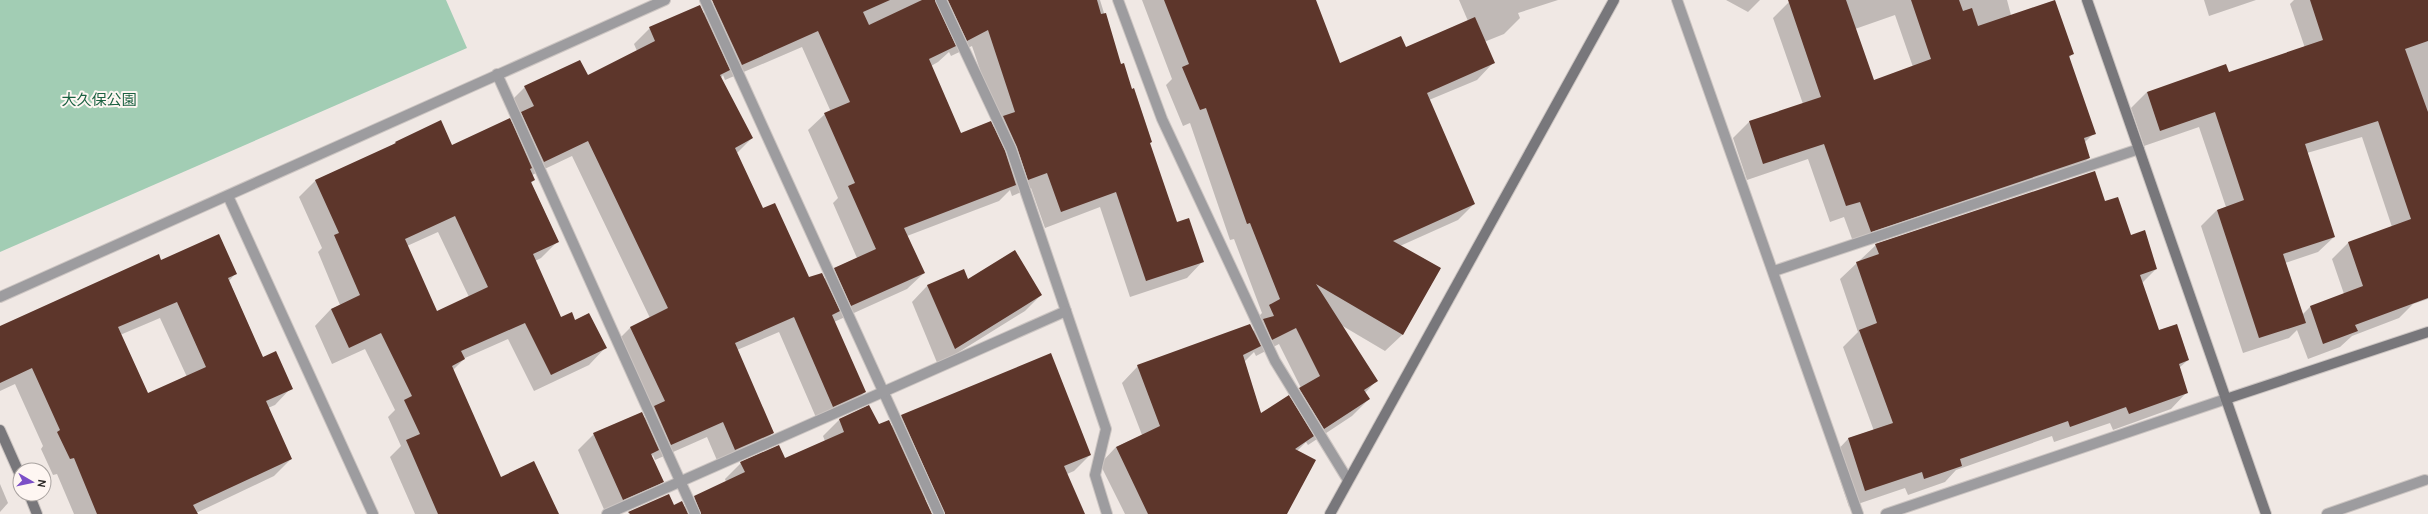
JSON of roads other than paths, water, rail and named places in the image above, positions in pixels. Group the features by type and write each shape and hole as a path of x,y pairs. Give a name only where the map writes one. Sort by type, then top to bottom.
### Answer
{"street":[{"path":"0,297 665,0"},
{"path":"705,0 939,514"},
{"path":"941,0 1010,149 1106,429 1095,475 1107,514"},
{"path":"1118,0 1162,119 1275,361 1348,480"},
{"path":"1330,514 1614,0"},
{"path":"1677,0 1774,271 1858,514"},
{"path":"2088,0 2266,514"},
{"path":"497,74 695,514"},
{"path":"1774,271 2139,149"},
{"path":"228,196 373,514"},
{"path":"607,514 883,390 1066,311"},
{"path":"1886,514 2428,332"},
{"path":"0,430 14,462"},
{"path":"2327,514 2425,480"},
{"path":"32,502 38,514"}],"park label":[{"name":"大久保公園","path":"99,100"}]}
